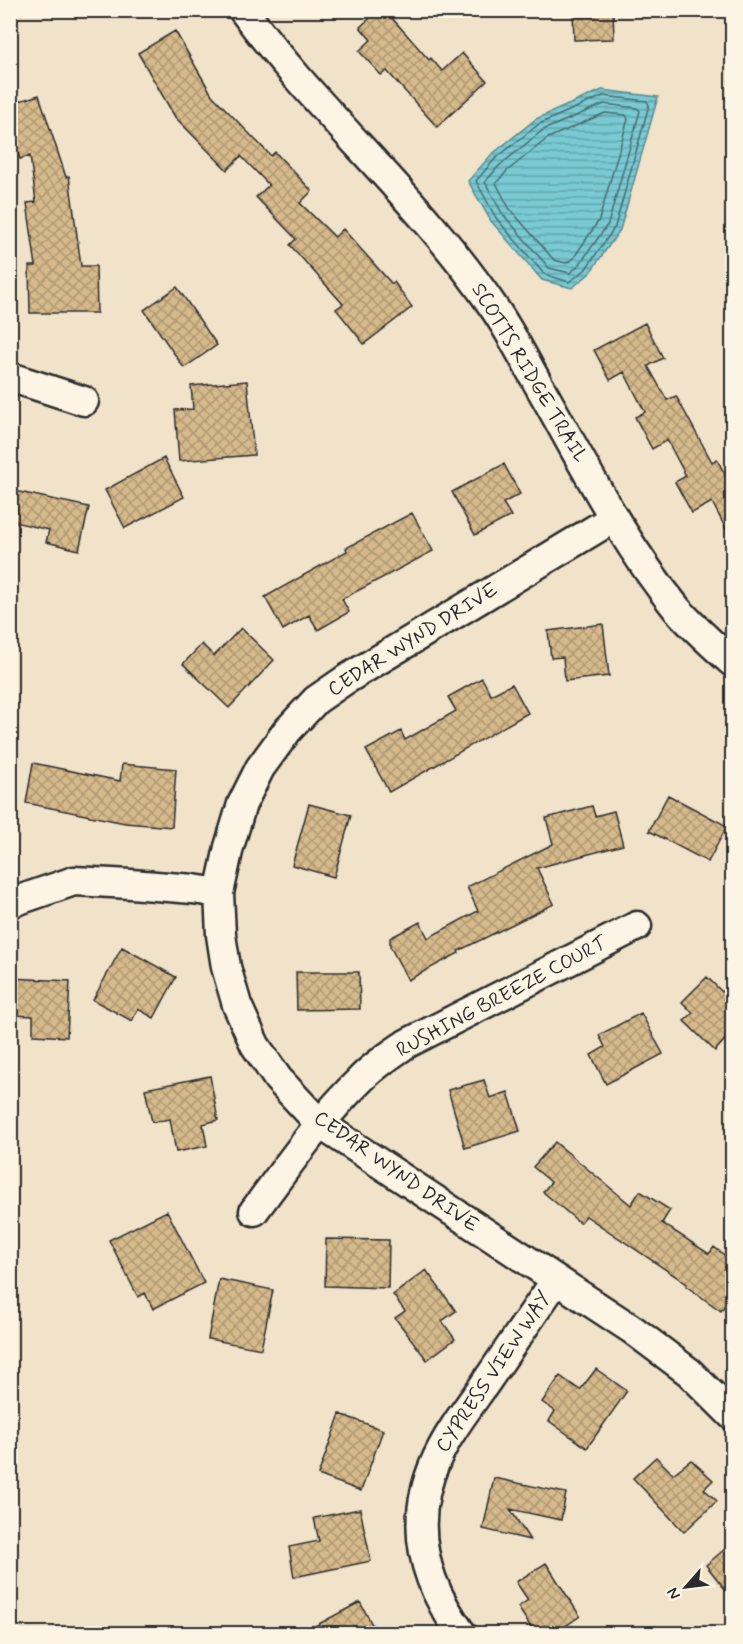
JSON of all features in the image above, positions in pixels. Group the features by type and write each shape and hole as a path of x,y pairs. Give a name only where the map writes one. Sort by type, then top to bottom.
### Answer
{"street":[{"name":"SCOTTS RIDGE TRAIL","path":"243,10 289,68 419,210 456,255 495,309 614,518 650,573 679,610 732,662"},
{"path":"10,377 84,401"},
{"name":"CEDAR WYND DRIVE","path":"614,518 345,680 316,700 287,731 260,768 242,804 229,847 219,894 221,935 226,967 237,1005 255,1045 278,1079 320,1124 633,1330 689,1372 732,1415"},
{"path":"14,902 74,881 131,884 219,894"},
{"name":"RUSHING BREEZE COURT","path":"254,1211 320,1124 360,1080 383,1060 406,1044 637,926"},
{"name":"CYPRESS VIEW WAY","path":"462,1634 440,1600 430,1579 424,1554 423,1502 429,1479 456,1425 556,1280"}],"water":[{"path":"602,90 658,97 620,230 589,274 572,288 542,280 491,221 468,181 491,155 536,119"}],"building":[{"path":"379,10 385,10 429,60 431,58 442,71 462,53 487,81 437,127 387,71 381,75 359,51 371,40 360,27"},
{"path":"573,10 613,10 614,39 574,40"},
{"path":"175,31 212,95 271,156 275,152 312,191 300,203 335,237 343,229 392,284 394,282 412,307 364,344 336,309 343,304 290,245 296,239 256,197 269,185 241,156 227,170 175,117 138,53"},
{"path":"39,95 66,177 69,176 81,266 96,266 97,313 30,313 29,266 36,266 27,203 36,202 30,156 20,159 10,131 10,104"},
{"path":"177,287 217,345 184,368 144,310"},
{"path":"645,323 663,358 648,366 667,400 676,396 712,462 717,459 732,488 732,541 712,502 692,513 675,482 686,476 667,440 652,449 635,417 645,412 624,372 610,380 594,350"},
{"path":"247,381 254,455 179,461 175,410 193,409 191,386"},
{"path":"164,458 184,497 125,528 105,490"},
{"path":"504,464 520,494 503,503 511,516 475,535 452,492"},
{"path":"10,490 89,507 79,550 46,542 49,530 10,521"},
{"path":"412,513 433,551 342,599 349,612 318,630 309,615 283,630 265,597 347,551 346,548"},
{"path":"603,624 609,676 565,681 563,657 551,658 548,631"},
{"path":"241,628 274,660 229,708 183,664 202,644 214,656"},
{"path":"482,678 491,695 512,684 528,713 389,792 366,750 401,731 405,740 456,711 448,697"},
{"path":"33,763 120,781 122,764 176,769 172,827 125,823 26,803"},
{"path":"668,795 727,826 708,862 649,831"},
{"path":"309,804 351,815 334,877 292,865"},
{"path":"592,806 595,816 614,811 623,845 537,868 554,904 458,951 459,953 408,980 390,946 390,938 420,922 428,938 478,911 467,887 553,844 546,818"},
{"path":"122,947 176,977 154,1018 138,1009 132,1021 93,1000"},
{"path":"296,972 359,972 360,1009 297,1010"},
{"path":"707,977 722,992 732,982 732,1032 715,1051 684,1021 693,1013 682,1002"},
{"path":"10,978 70,981 67,1037 33,1035 33,1016 10,1015"},
{"path":"641,1013 663,1054 606,1084 591,1055 605,1047 599,1035"},
{"path":"210,1076 218,1120 203,1124 207,1146 176,1152 170,1119 152,1122 145,1089"},
{"path":"484,1080 490,1098 508,1092 520,1131 465,1148 448,1090"},
{"path":"555,1142 631,1205 640,1191 670,1210 662,1223 709,1254 714,1247 732,1261 732,1295 721,1311 686,1286 687,1284 586,1216 580,1223 543,1192 551,1182 533,1167"},
{"path":"167,1211 204,1283 153,1309 145,1293 138,1297 109,1240"},
{"path":"326,1239 389,1240 388,1288 325,1286"},
{"path":"426,1270 456,1311 442,1321 455,1339 427,1360 395,1318 405,1311 393,1295"},
{"path":"219,1279 273,1290 261,1349 208,1339"},
{"path":"596,1369 627,1391 587,1448 549,1421 555,1411 542,1402 560,1376 580,1390"},
{"path":"340,1414 383,1430 361,1491 318,1475"},
{"path":"656,1457 673,1474 691,1460 713,1480 704,1489 717,1501 684,1532 633,1478"},
{"path":"494,1478 566,1493 561,1520 510,1509 530,1540 483,1529"},
{"path":"360,1509 371,1561 294,1577 289,1547 319,1541 314,1518"},
{"path":"732,1543 732,1598 706,1565"},
{"path":"546,1563 580,1616 554,1634 535,1634 518,1607 528,1600 516,1582"},
{"path":"360,1602 377,1634 300,1634"}]}
